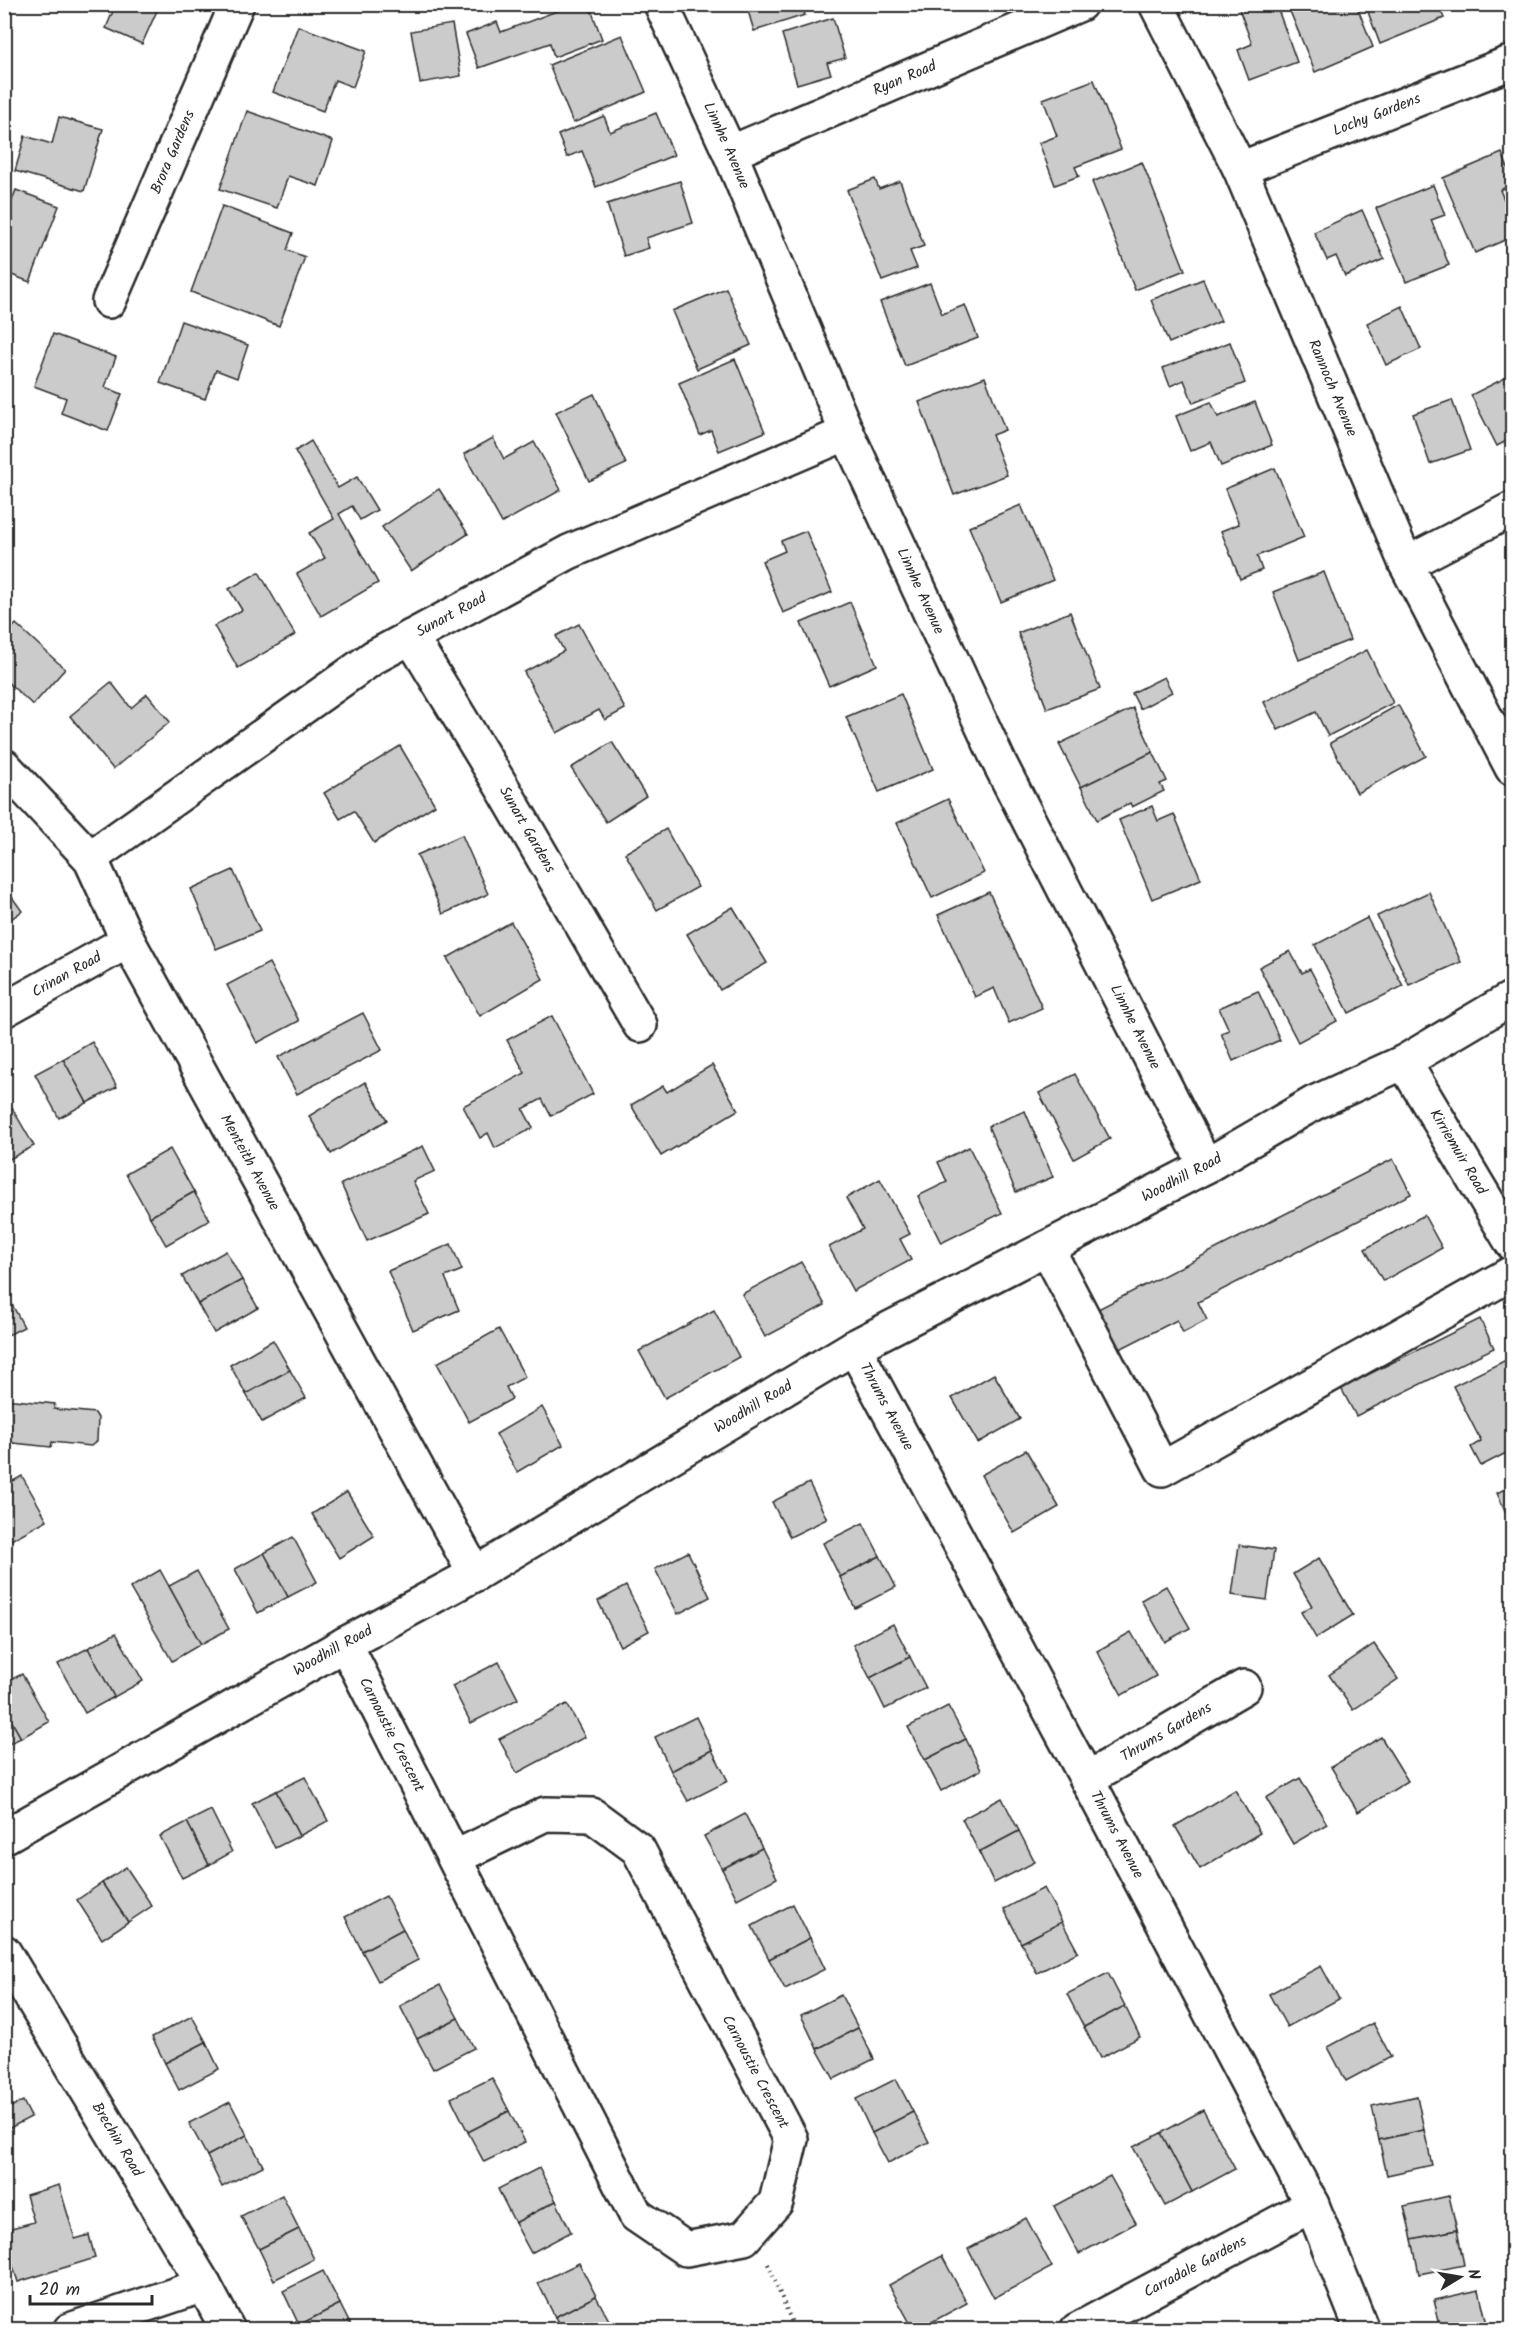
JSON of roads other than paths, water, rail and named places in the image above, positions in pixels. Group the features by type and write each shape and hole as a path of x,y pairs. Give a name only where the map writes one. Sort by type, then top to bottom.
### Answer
{"street":[{"name":"Brora Gardens","path":"109,301 237,4"},
{"name":"Linnhe Avenue","path":"661,4 730,153 847,433 999,762 1206,1166"},
{"name":"Ryan Road","path":"730,153 1080,4"},
{"name":"Rannoch Avenue","path":"1156,4 1240,169 1406,564 1512,768"},
{"name":"Lochy Gardens","path":"1240,169 1512,62"},
{"name":"Sunart Road","path":"90,858 374,657 569,552 847,433"},
{"path":"1406,564 1512,509"},
{"name":"Sunart Gardens","path":"411,637 505,792 640,1025"},
{"name":"Menteith Avenue","path":"4,766 90,858 129,941 475,1574"},
{"name":"Crinan Road","path":"4,1010 129,941"},
{"name":"Woodhill Road","path":"4,1837 345,1644 475,1574 854,1347 1206,1166 1314,1104 1404,1062 1512,998"},
{"name":"Kirriemuir Road","path":"1404,1062 1512,1243"},
{"path":"1047,1248 1162,1469 1512,1273"},
{"name":"Thrums Avenue","path":"854,1347 1087,1779 1312,2205 1362,2330"},
{"name":"Carnoustie Crescent","path":"345,1644 454,1858 636,2215 686,2249 744,2238 776,2202 791,2139 638,1849 592,1815 545,1814 454,1858"},
{"name":"Thrums Gardens","path":"1087,1779 1244,1687"},
{"name":"Brechin Road","path":"4,1952 204,2285 228,2330"},
{"name":"Carradale Gardens","path":"1077,2330 1312,2205"},
{"path":"70,2330 204,2285"}]}
